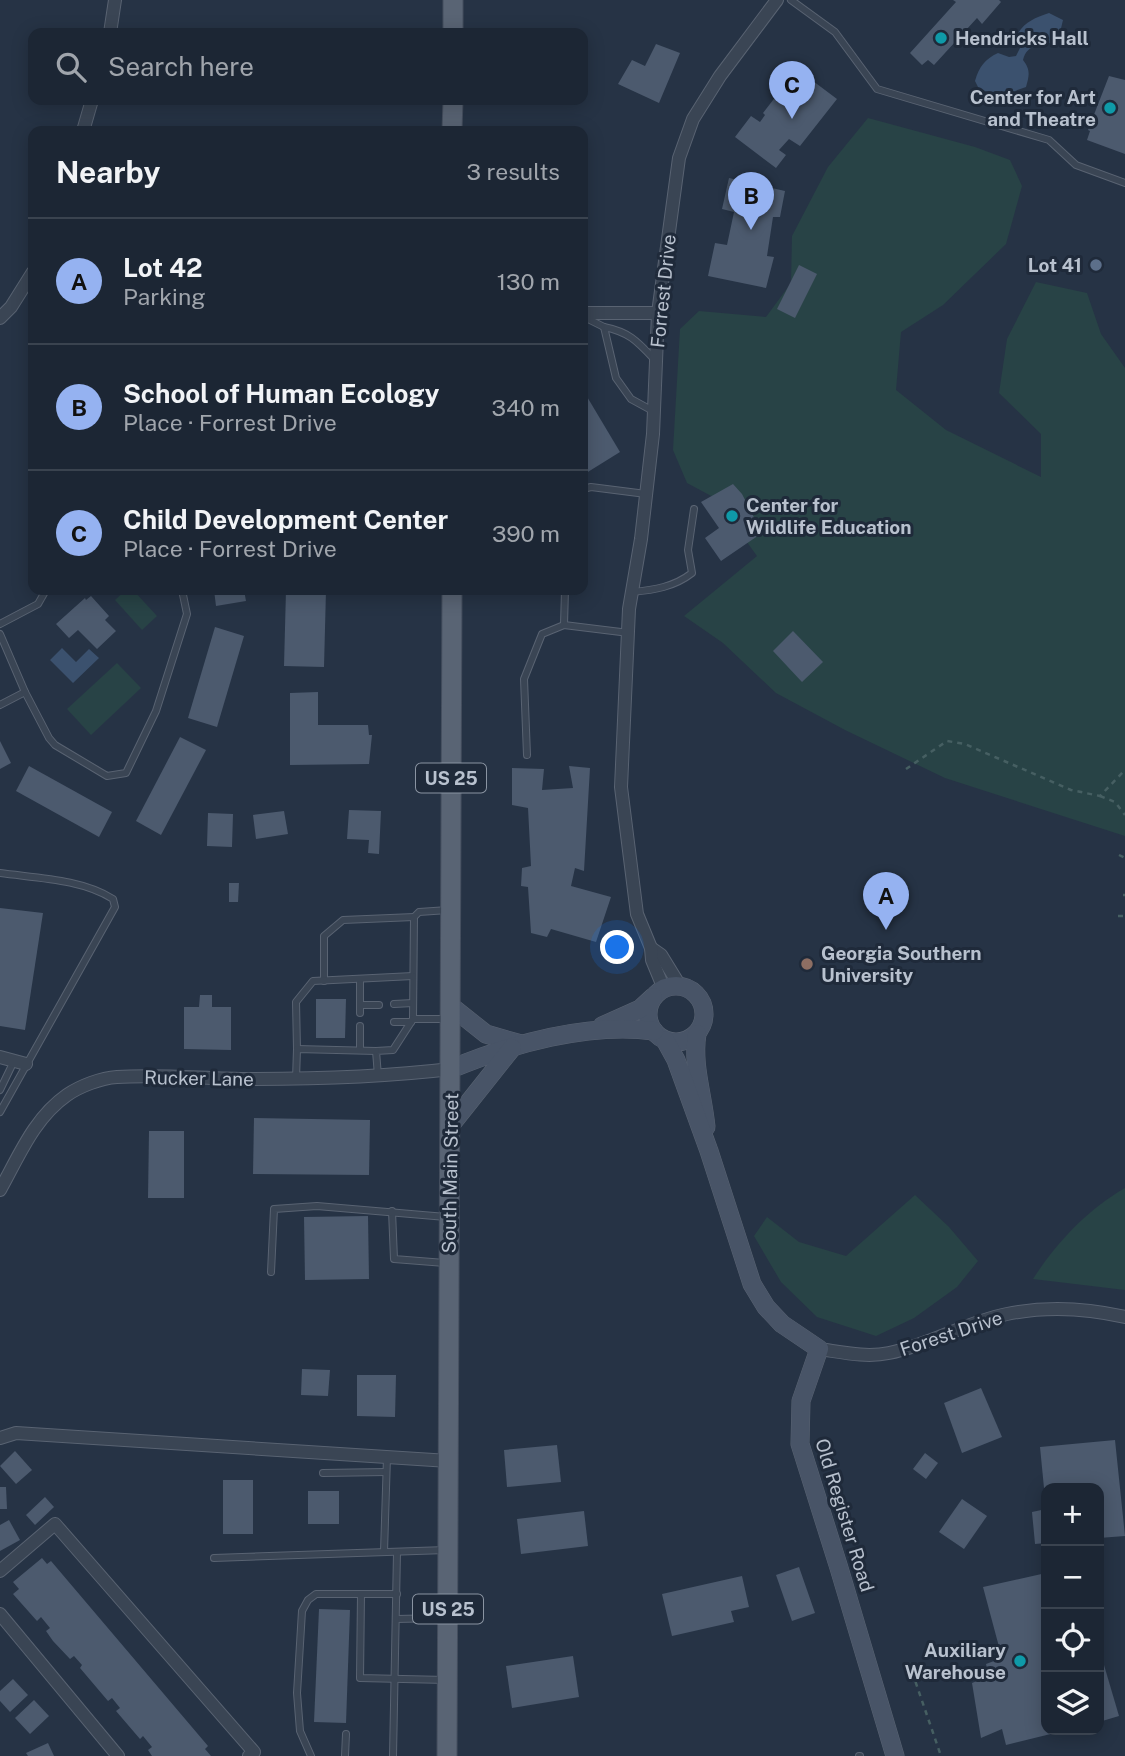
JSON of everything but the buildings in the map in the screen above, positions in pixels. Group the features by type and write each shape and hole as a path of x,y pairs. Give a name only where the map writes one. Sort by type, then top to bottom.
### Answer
{"main road":[{"path":"453,0 453,28"},
{"path":"452,126 453,105"},
{"name":"South Main Street","path":"447,1756 452,595"}],"street":[{"path":"111,28 115,0"},
{"name":"Forrest Drive","path":"666,990 661,955 651,948 637,914 621,787 629,609 646,494 654,412 658,313 679,158 693,119 720,76 777,0"},
{"path":"84,126 91,105"},
{"path":"0,318 11,307 28,280"},
{"path":"588,315 658,313"},
{"path":"666,990 648,1014 676,1060 752,1284 766,1307 782,1324 819,1349"},
{"path":"592,1030 640,1009 666,990 694,992 703,1005 704,1020 697,1034 694,1063 701,1089 709,1151"},
{"path":"452,1013 486,1034 518,1046"},
{"path":"451,1069 518,1046 592,1030 633,1028 681,1042 697,1034"},
{"path":"450,1126 518,1046"},
{"path":"0,1058 20,1063"},
{"name":"Rucker Lane","path":"0,1189 44,1116 68,1094 89,1084 115,1077 296,1079 378,1077 451,1069"},
{"name":"Forest Drive","path":"819,1349 855,1354 887,1354 929,1342 970,1324 1007,1314 1052,1308 1100,1311 1125,1317"},
{"name":"Old Register Road","path":"819,1349 801,1401 800,1444 895,1756"},
{"path":"0,1438 16,1433 449,1461"},
{"path":"0,1571 55,1524 254,1752 250,1756"},
{"path":"0,1614 118,1756"}],"lane":[{"path":"791,0 835,32 877,89 1049,140 1076,165 1125,183"},
{"path":"588,318 635,339 656,362"},
{"path":"604,327 616,378 631,399 654,412"},
{"path":"588,488 646,494"},
{"path":"632,592 654,590 680,582 692,573 688,550 694,509"},
{"path":"0,624 37,604 43,595"},
{"path":"0,634 25,692 55,745 107,776 126,773 156,711 187,614 183,595"},
{"path":"565,595 565,625"},
{"path":"527,755 524,679 542,634 565,625 629,634"},
{"path":"0,705 25,692"},
{"path":"0,873 97,890 113,899 115,907 20,1063 0,1090"},
{"path":"324,981 324,936 343,920 414,916 419,912 450,910"},
{"path":"297,1049 393,1049 412,1020 414,916"},
{"path":"296,1079 296,1002 313,981 413,976"},
{"path":"360,979 360,1009 379,1005"},
{"path":"394,1004 413,1003"},
{"path":"394,1023 452,1013"},
{"path":"360,1026 360,1050"},
{"path":"376,1051 378,1077"},
{"path":"0,1112 20,1063"},
{"path":"271,1272 274,1209 317,1206 449,1217"},
{"path":"392,1211 394,1259 448,1263"},
{"path":"384,1552 387,1457"},
{"path":"323,1473 386,1472"},
{"path":"214,1558 448,1550"},
{"path":"393,1756 397,1552"},
{"path":"311,1756 300,1731 297,1693 302,1611 316,1594 397,1594"},
{"path":"361,1594 360,1678 447,1680"},
{"path":"396,1619 448,1618"},
{"path":"345,1756 346,1734"}],"path":[{"path":"906,769 947,741 965,744 1070,790 1115,802 1125,815"},
{"path":"1100,796 1125,770"},
{"path":"1119,855 1125,858"},
{"path":"1118,916 1125,916"},
{"path":"909,1663 941,1756"}],"green space":[{"path":"868,118 975,147 1010,160 1022,186 1006,244 943,305 901,332 896,390 946,430 1041,477 1041,434 999,393 1007,339 1036,282 1087,293 1101,334 1125,368 1125,836 945,778 845,730 776,693 723,643 684,616 757,556 715,498 687,483 673,450 680,329 699,311 766,317 791,283 792,236 828,167"},
{"path":"120,595 138,595 157,616 142,630 115,600"},
{"path":"117,663 141,688 91,735 67,709"},
{"path":"1125,1188 1125,1290 1033,1279 1074,1228 1098,1206"},
{"path":"915,1195 949,1227 978,1261 957,1287 914,1318 876,1336 817,1317 781,1282 754,1236 767,1217 799,1242 846,1256"}],"water":[{"path":"1049,13 1063,20 1058,41 1032,47 1025,54 1023,60 1029,73 1026,87 1001,96 979,89 975,81 986,61 998,53 1009,57 1016,56 1025,38 1018,33 1021,29 1031,20"},
{"path":"62,648 76,662 89,649 99,658 73,683 50,660"}],"place":[{"name":"Hendricks Hall","path":"941,38"},
{"name":"Center for Art and Theatre","path":"1110,108"},
{"name":"Child Development Center","path":"792,119"},
{"name":"School of Human Ecology","path":"751,230"},
{"name":"Lot 41","path":"1096,265"},
{"name":"Center for Wildlife Education","path":"732,516"},
{"name":"Lot 42","path":"886,930"},
{"name":"Georgia Southern University","path":"807,964"},
{"name":"Auxiliary Warehouse","path":"1020,1661"}]}
